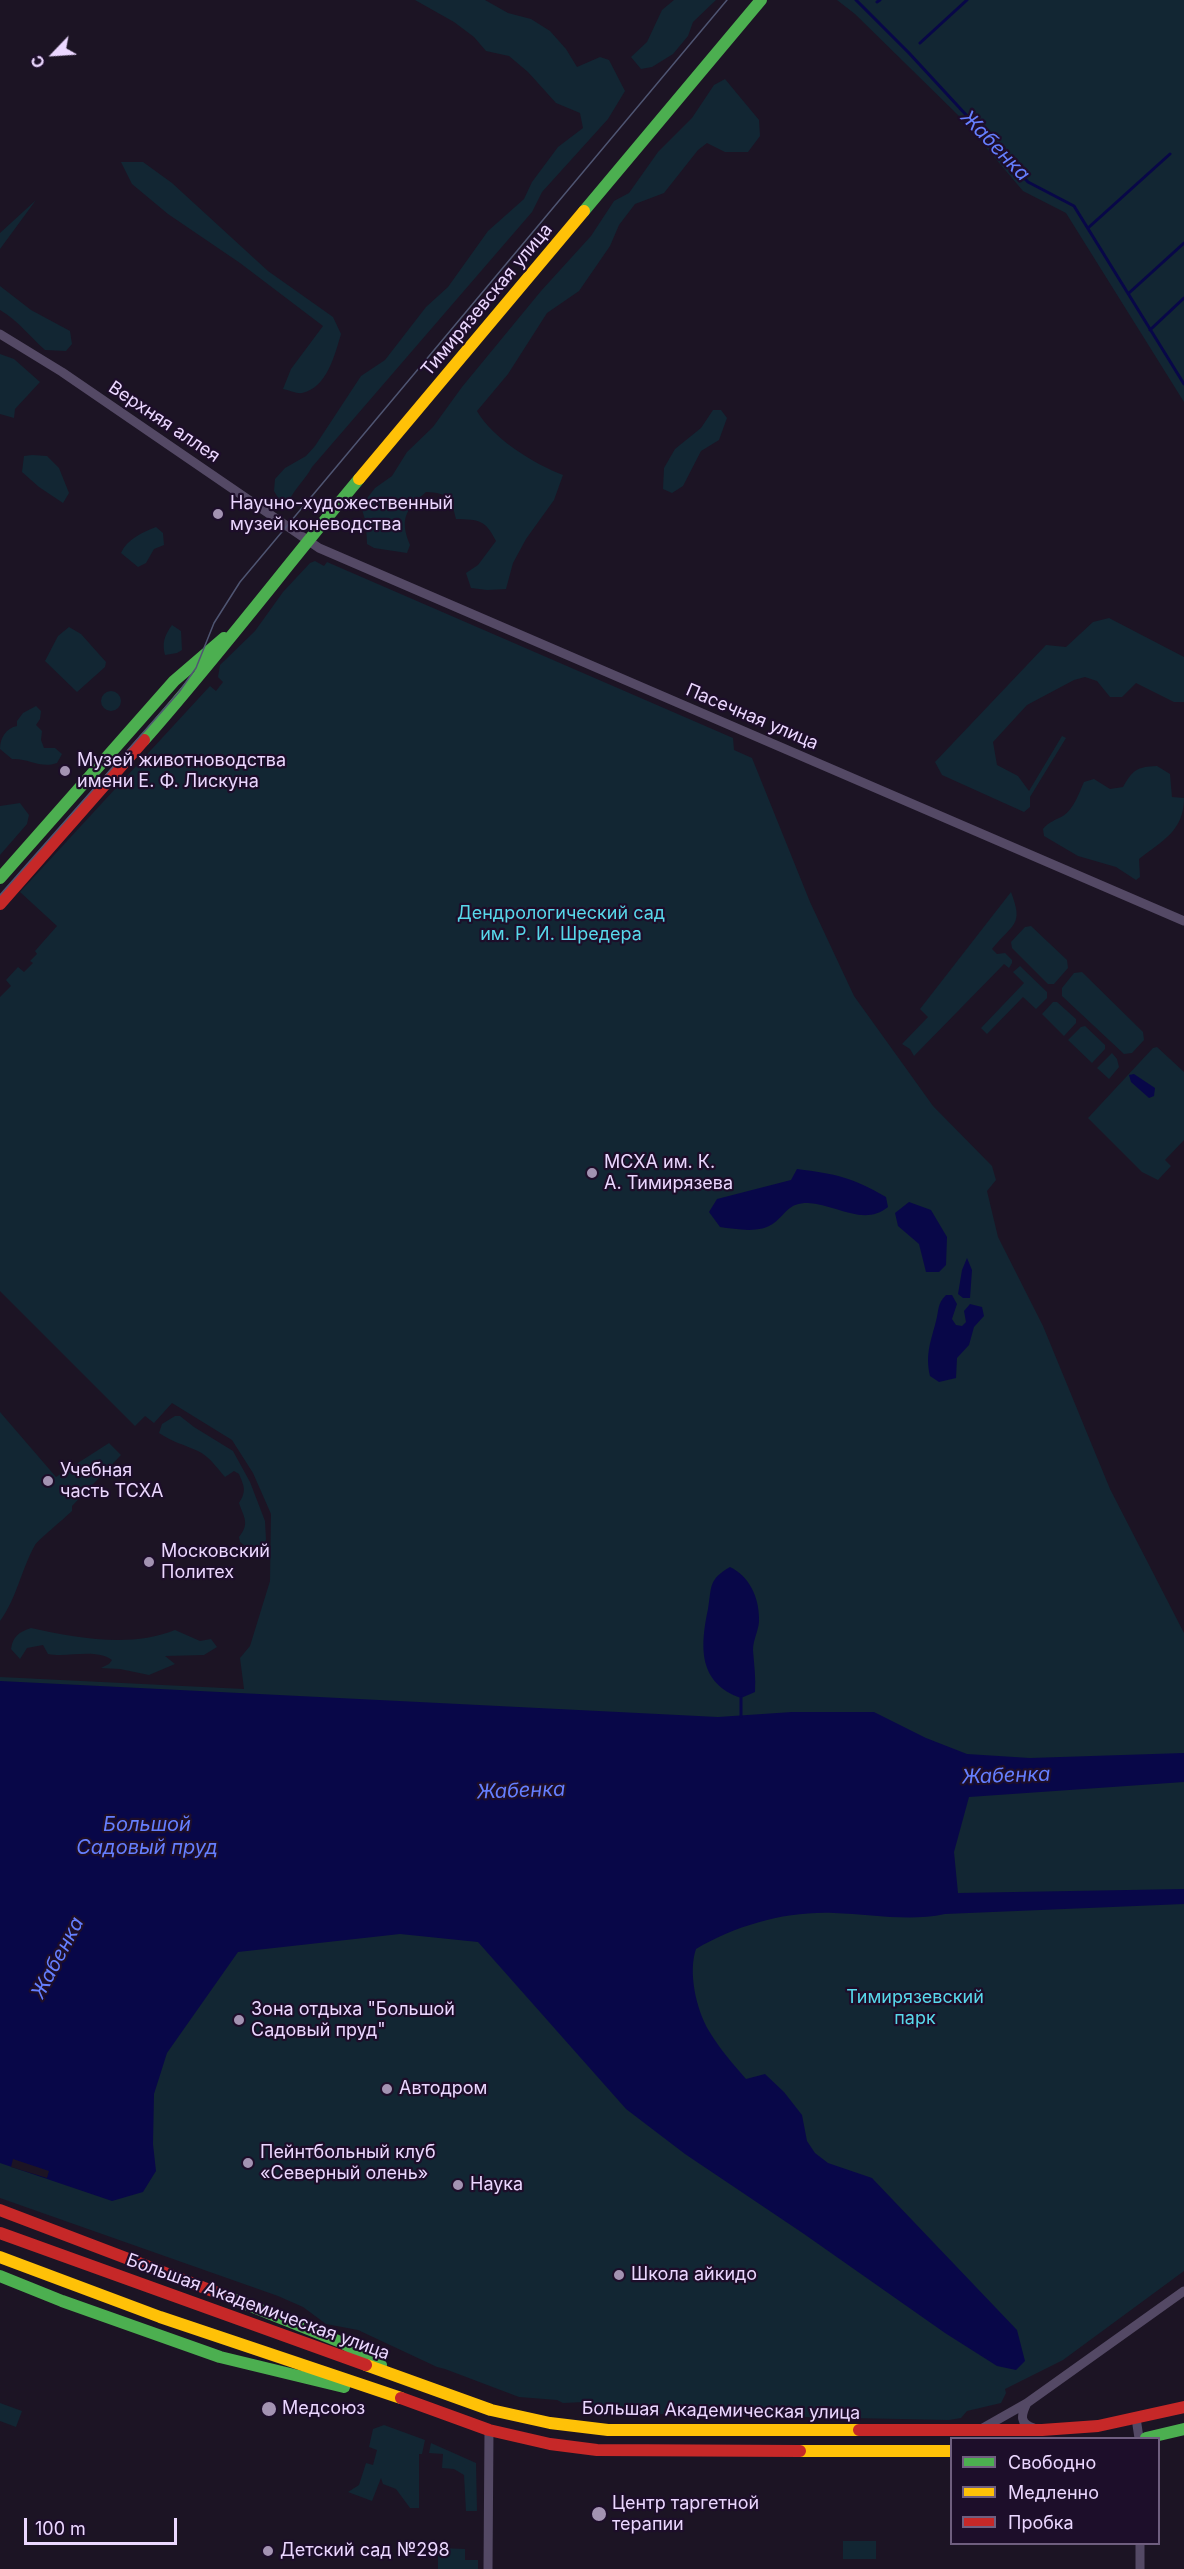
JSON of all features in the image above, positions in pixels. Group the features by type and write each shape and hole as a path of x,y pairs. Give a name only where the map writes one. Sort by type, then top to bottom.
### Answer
{"main road":[{"name":"Тимирязевская улица","path":"0,904 209,667 240,624 308,540 761,0"},
{"name":"Тимирязевская улица","path":"0,878 174,681 240,624"},
{"path":"0,2210 343,2343 414,2383"},
{"name":"Большая Академическая улица","path":"0,2232 491,2410 550,2424 608,2430 972,2432 1098,2426 1184,2407"},
{"name":"Большая Академическая улица","path":"0,2257 160,2317 416,2403 489,2430 550,2444 597,2450 950,2451"},
{"path":"0,2276 62,2301 220,2356 416,2403"},
{"path":"1154,2437 1184,2429"}],"street":[{"name":"Верхняя аллея","path":"0,334 62,372 308,540"},
{"name":"Пасечная улица","path":"308,540 388,578 1184,921"},
{"path":"972,2432 994,2424 1028,2403 1184,2291"},
{"path":"1028,2403 1022,2413 1022,2422 1026,2426 1042,2430"},
{"path":"1136,2418 1139,2437"},
{"path":"488,2569 489,2430"},
{"path":"1140,2545 1140,2569"}],"green space":[{"path":"415,0 485,0 508,13 531,19 550,31 566,49 577,67 600,57 609,60 625,91 608,119 542,192 532,212 312,467 289,501 280,501 274,491 275,479 285,468 306,456 315,446 361,376 385,360 426,307 448,287 488,231 524,199 532,182 558,147 583,128 580,113 556,103 528,72 509,56 486,51 474,37 454,22"},
{"path":"674,0 716,0 693,22 688,36 673,54 652,67 641,69 631,57 647,42 662,10"},
{"path":"837,0 1184,0 1184,402 1066,213 1023,191 961,118 855,14"},
{"path":"725,79 759,120 760,136 748,152 725,152 707,143 698,150 664,193 635,204 619,225 610,246 579,291 547,313 508,374 477,411 493,431 515,449 563,475 554,500 526,539 513,563 506,589 471,588 466,573 478,565 496,541 481,522 456,519 450,501 444,495 426,492 409,510 405,521 410,545 407,553 374,548 367,544 366,523 361,506 375,488 392,476 407,452 433,427 462,387 541,291 591,236 614,201 629,193 658,152 692,118 714,85"},
{"path":"121,162 143,162 172,183 268,271 333,317 341,334 329,369 318,384 302,393 283,389 291,369 323,326 240,263 168,214 132,184"},
{"path":"36,200 0,249 0,233"},
{"path":"0,286 31,310 70,331 72,344 66,351 45,350 19,324 0,310"},
{"path":"0,354 14,359 40,382 15,409 14,418 0,414"},
{"path":"713,410 721,410 727,418 719,440 701,451 683,486 672,493 663,489 664,468 675,449 701,428"},
{"path":"24,456 47,456 59,468 69,493 63,503 22,472"},
{"path":"156,527 163,533 164,545 154,549 146,563 138,567 121,553 131,540"},
{"name":"МСХА им. К. А. Тимирязева","path":"315,561 324,566 327,562 733,738 734,750 752,758 810,902 854,996 933,1106 992,1166 996,1180 987,1191 998,1237 1043,1326 1110,1489 1184,1633 1184,2271 1063,2360 1005,2389 1006,2393 1001,2403 967,2411 961,2418 949,2420 608,2413 597,2411 584,2402 563,2403 557,2400 519,2397 437,2367 358,2330 326,2324 303,2307 278,2296 0,2198 0,1677 244,1689 240,1658 250,1646 270,1581 271,1514 253,1473 232,1440 172,1403 154,1423 145,1416 135,1426 0,1291 0,997 11,986 6,980 18,967 24,972 33,963 30,961 37,954 35,951 57,926 20,892 210,686 216,691 223,682 218,677 220,665 255,631 283,592 310,563"},
{"path":"1109,618 1184,657 1184,702 1174,702 1136,683 1122,697 1110,697 1097,681 1085,677 1074,680 1027,705 993,742 997,765 1018,776 1029,791 1062,736 1066,738 1030,797 1030,807 1024,812 942,775 935,762 1046,645 1066,647 1093,622"},
{"path":"172,625 181,631 182,650 165,655 164,640"},
{"path":"69,627 81,634 106,662 105,667 77,692 45,661 58,636"},
{"path":"111,691 118,694 121,701 118,708 111,711 104,708 101,701 104,694"},
{"path":"36,706 41,711 36,725 42,731 41,740 44,748 55,748 62,754 57,763 51,765 12,759 0,749 4,734 17,726 17,721 23,713"},
{"path":"1157,766 1170,774 1172,797 1184,798 1183,809 1176,827 1170,834 1139,859 1140,877 1136,880 1116,867 1078,856 1044,836 1043,829 1070,809 1084,782 1094,779 1110,789 1123,787 1136,770"},
{"path":"20,803 29,815 27,824 0,855 0,806"},
{"path":"1011,892 1016,912 1014,924 992,949 997,954 1005,953 1012,963 1009,968 1004,964 914,1056 910,1049 902,1044 928,1017 920,1009"},
{"path":"1031,926 1067,960 1068,968 1054,984 1048,984 1012,948 1011,942 1025,927"},
{"path":"1020,966 1047,992 1047,998 1036,1009 1023,997 987,1034 981,1028 1024,983 1013,972"},
{"path":"1082,972 1143,1032 1144,1040 1132,1053 1124,1054 1062,996 1062,988 1074,973"},
{"path":"1053,1002 1057,1002 1076,1019 1076,1023 1064,1036 1042,1014"},
{"path":"1085,1026 1105,1045 1105,1049 1092,1063 1068,1040"},
{"path":"1157,1047 1184,1072 1184,1140 1165,1160 1171,1166 1158,1180 1142,1172 1088,1118 1153,1048"},
{"path":"1112,1053 1119,1067 1109,1079 1097,1068"},
{"path":"0,1412 56,1477 109,1443 121,1455 72,1506 72,1511 35,1545 11,1603 0,1621"},
{"path":"175,1416 180,1416 233,1451 250,1482 265,1521 266,1539 263,1555 258,1556 240,1542 239,1537 245,1524 239,1503 244,1488 239,1474 234,1471 225,1477 202,1453 159,1433 162,1424"},
{"path":"31,1628 104,1640 140,1639 175,1630 200,1641 211,1639 217,1647 204,1655 165,1656 175,1664 149,1675 101,1668 112,1660 105,1656 48,1654 43,1645 27,1648 20,1659 11,1649 13,1641 17,1635"},
{"path":"0,2403 22,2411 16,2427 0,2421"},
{"path":"384,2425 425,2440 422,2454 419,2454 419,2508 410,2508 396,2489 383,2484 381,2478 372,2501 348,2492 359,2485 366,2463 373,2465 377,2450 369,2447 373,2429"},
{"path":"431,2443 476,2463 477,2511 466,2511 464,2475 454,2469 442,2468 443,2454 429,2453"},
{"path":"843,2541 876,2541 876,2559 843,2559"},
{"path":"438,2548 465,2549 465,2560 478,2560 478,2569 438,2569"}],"water":[{"path":"1134,1074 1155,1088 1154,1096 1149,1098 1131,1082 1129,1075"},
{"path":"797,1169 833,1175 863,1185 886,1197 888,1207 879,1213 859,1215 818,1204 801,1203 788,1209 774,1223 762,1229 748,1230 720,1227 709,1212 717,1199 791,1180"},
{"path":"909,1202 931,1210 947,1237 946,1265 939,1272 926,1272 919,1244 898,1226 895,1213"},
{"path":"967,1258 972,1270 970,1298 963,1298 958,1294 962,1270"},
{"path":"946,1295 952,1295 957,1304 952,1319 956,1325 962,1326 966,1322 964,1311 970,1304 982,1307 984,1316 974,1327 969,1345 957,1358 956,1378 939,1382 930,1376 928,1354 939,1307"},
{"path":"730,1567 748,1582 759,1610 753,1650 755,1692 741,1698 717,1683 705,1662 705,1623 712,1584"},
{"name":"Большой Садовый пруд","path":"0,1681 718,1717 792,1712 874,1712 926,1738 967,1754 1030,1758 1184,1753 1184,1782 969,1797 954,1852 958,1893 1184,1889 1184,1904 917,1917 834,1913 798,1914 762,1921 728,1933 696,1949 693,1979 700,2012 709,2031 726,2056 746,2079 765,2074 784,2092 802,2115 807,2141 815,2153 828,2163 872,2178 1017,2330 1025,2361 1016,2370 997,2366 945,2333 685,2154 626,2109 478,1942 400,1934 238,1952 167,2053 154,2094 153,2144 156,2171 143,2192 112,2201 0,2163"}],"pier":[{"path":"13,2159 49,2171 47,2178 11,2167"}],"waterway":[{"name":"Жабенка","path":"856,0 909,53 1028,182 1074,206 1184,384"},
{"path":"920,43 967,0"},
{"path":"1088,228 1170,154"},
{"path":"1129,293 1184,243"},
{"path":"1150,330 1184,298"},
{"path":"741,1698 741,1716"}],"tram line":[{"path":"0,895 179,692 196,668 214,623 240,582 727,0"}],"traffic: fast":[{"path":"584,211 761,0"},
{"path":"144,740 359,479"},
{"path":"0,878 174,681 224,638"},
{"path":"0,2276 62,2301 220,2357 344,2387"},
{"path":"223,2295 343,2343 381,2365"},
{"path":"1150,2437 1184,2429"}],"traffic: slow":[{"path":"359,479 584,211"},
{"path":"0,2257 160,2317 401,2398"},
{"path":"366,2365 491,2410 550,2423 608,2430 859,2430"},
{"path":"800,2451 950,2451"}],"traffic: jam":[{"path":"0,904 144,740"},
{"path":"0,2210 223,2295"},
{"path":"0,2233 366,2365"},
{"path":"401,2398 489,2430 550,2444 597,2450 800,2451"},
{"path":"859,2430 1042,2430 1098,2426 1184,2407"}],"place":[{"name":"Научно-художественный музей коневодства","path":"218,514"},
{"name":"Музей животноводства имени Е. Ф. Лискуна","path":"65,771"},
{"name":"МСХА им. К. А. Тимирязева","path":"592,1173"},
{"name":"Учебная часть ТСХА","path":"48,1481"},
{"name":"Московский Политех","path":"149,1562"},
{"name":"Зона отдыха \"Большой Садовый пруд\"","path":"239,2020"},
{"name":"Автодром","path":"387,2089"},
{"name":"Пейнтбольный клуб «Северный олень»","path":"248,2163"},
{"name":"Наука","path":"458,2185"},
{"name":"Школа айкидо","path":"619,2275"},
{"name":"Медсоюз","path":"269,2409"},
{"name":"Центр таргетной терапии","path":"599,2514"},
{"name":"Детский сад №298","path":"268,2551"}],"park label":[{"name":"Дендрологический сад им. Р. И. Шредера","path":"561,924"},
{"name":"Тимирязевский парк","path":"915,2008"}]}
